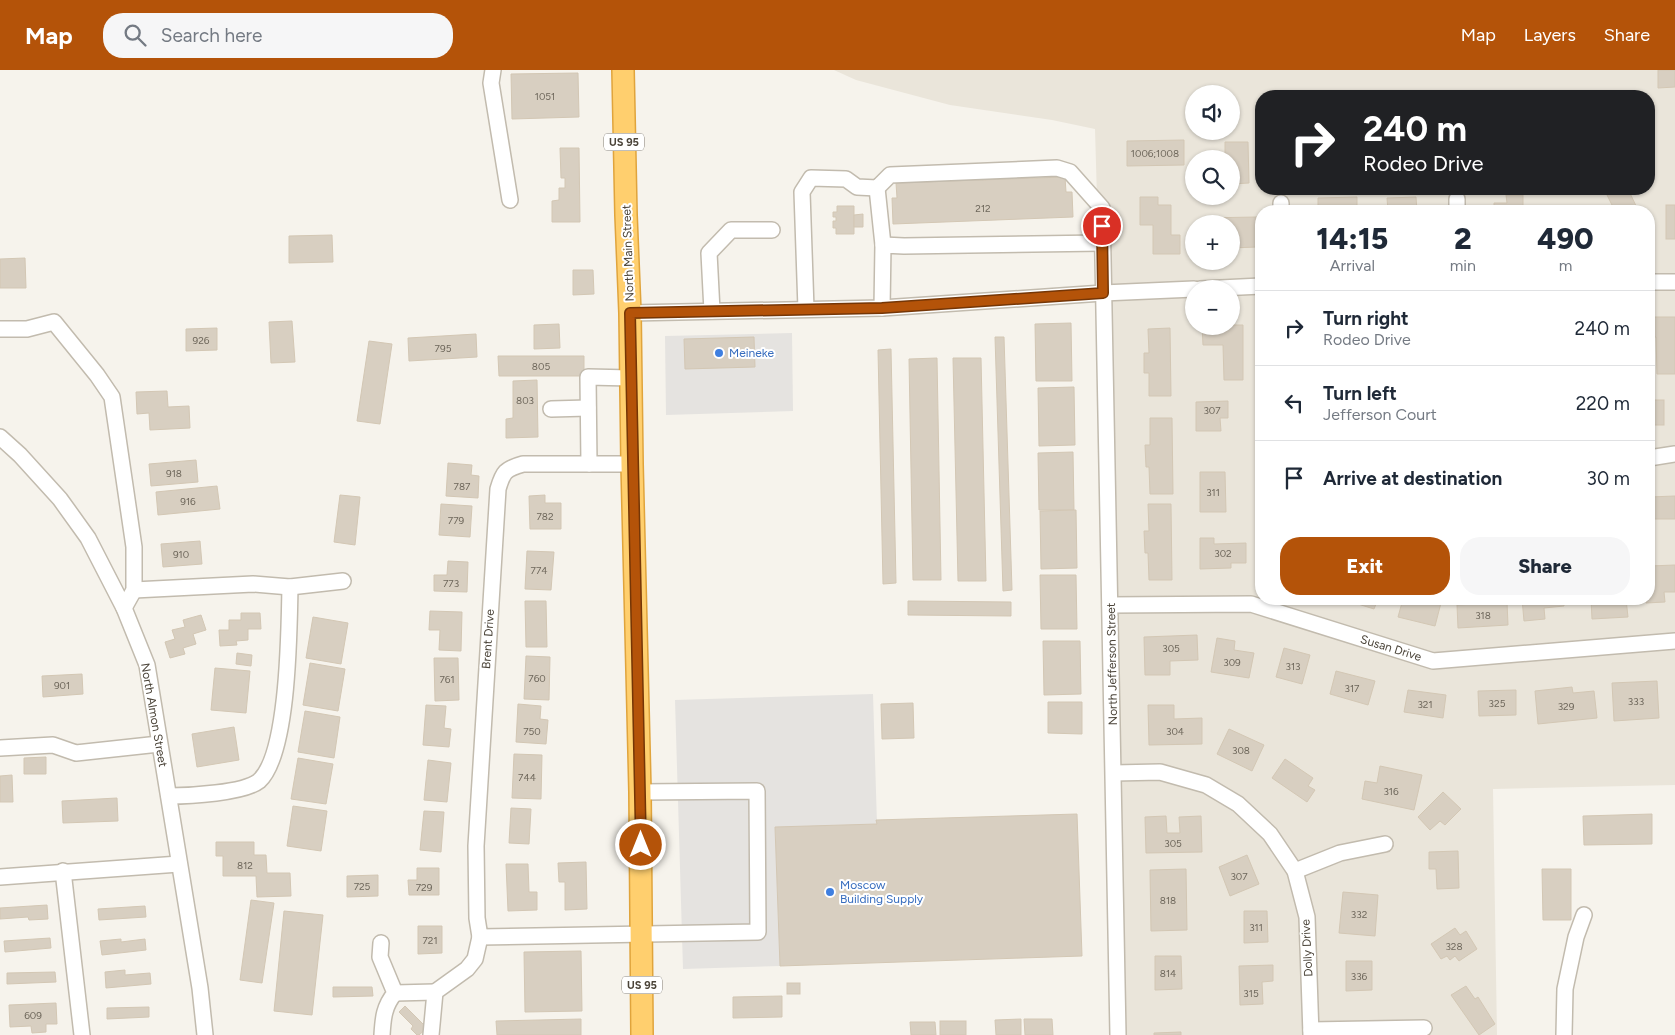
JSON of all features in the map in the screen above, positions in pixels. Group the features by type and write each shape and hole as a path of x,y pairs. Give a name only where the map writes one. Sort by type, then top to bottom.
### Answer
{"highway":[{"name":"North Main Street","path":"623,70 640,792 642,1035"}],"street":[{"path":"493,70 491,83 510,200"},
{"name":"North Jefferson Street","path":"877,188 890,175 1057,168 1070,172 1102,208 1118,1035"},
{"path":"806,309 802,192 811,178 846,178 858,187 877,188 882,245 882,308"},
{"path":"712,311 709,253 731,230 772,230"},
{"path":"882,245 1102,243"},
{"path":"1655,282 1675,282"},
{"path":"1240,287 1255,286"},
{"path":"630,313 882,308 1185,289"},
{"path":"0,329 27,329 54,322 97,375 112,397 134,548 134,590 124,608"},
{"path":"589,464 588,377 631,378"},
{"path":"551,408 588,408"},
{"name":"North Almon Street","path":"0,437 20,454 60,499 88,538 124,608 147,665 200,988 205,1035"},
{"path":"1655,457 1675,454"},
{"name":"Brent Drive","path":"434,992 467,969 475,959 480,937 477,918 476,846 498,489 502,476 509,468 523,464 632,464"},
{"path":"134,590 253,584 290,587 343,581"},
{"path":"169,796 202,796 241,788 258,782 269,768 279,731 288,668 290,587"},
{"name":"Susan Drive","path":"1110,604 1251,604 1433,661 1675,641"},
{"path":"0,748 53,745 76,753 159,744"},
{"name":"Dolly Drive","path":"1114,773 1160,772 1206,785 1238,804 1270,834 1295,872 1307,917 1311,1032"},
{"path":"480,937 758,932 757,791 640,792"},
{"path":"1295,872 1340,853 1385,844"},
{"path":"0,876 179,864"},
{"path":"63,872 82,1035"},
{"path":"1564,1035 1565,989 1576,937 1584,915"},
{"path":"380,944 380,958 395,993"},
{"path":"395,993 434,992 431,1035"},
{"path":"382,1035 383,1014 388,1002 395,993"},
{"path":"1311,1032 1424,1028"}],"shaded area":[{"path":"834,70 1675,70 1675,785 1493,789 1497,1035 1121,1035 1095,129 1052,120 950,105 856,80"},
{"path":"792,333 793,411 666,415 665,336"},
{"path":"873,694 877,824 775,828 780,966 683,969 675,700"}],"building":[{"path":"1658,70 1675,70 1675,87 1658,88"},
{"path":"578,73 579,117 512,119 511,74"},
{"path":"1184,140 1184,165 1127,166 1127,141"},
{"path":"1225,142 1248,142 1249,183 1240,184 1240,150 1225,150"},
{"path":"560,148 579,148 580,222 552,222 552,201 559,200 559,188 565,188 565,178 561,178"},
{"path":"1065,177 1066,192 1072,192 1073,217 893,224 892,198 897,198 896,183"},
{"path":"1506,195 1523,195 1523,205 1494,205 1494,203 1507,203"},
{"path":"1607,195 1631,195 1636,205 1612,205"},
{"path":"1140,197 1158,197 1158,205 1171,205 1171,235 1180,235 1180,254 1153,254 1153,225 1140,225"},
{"path":"1357,197 1357,205 1318,205 1318,198"},
{"path":"1416,197 1417,205 1388,205 1387,198"},
{"path":"1666,205 1675,205 1675,239 1666,239"},
{"path":"837,206 854,206 854,234 836,234 836,228 833,228 833,221 836,221 836,217 833,217 833,212 837,212"},
{"path":"863,214 863,227 854,227 854,215"},
{"path":"1240,217 1255,217 1255,247 1240,248"},
{"path":"332,235 333,262 289,263 289,236"},
{"path":"25,258 26,288 0,288 0,259"},
{"path":"573,270 593,270 594,294 573,295"},
{"path":"1655,317 1675,317 1675,374 1657,374"},
{"path":"292,321 295,362 271,363 269,322"},
{"path":"1071,323 1072,381 1036,381 1035,324"},
{"path":"559,324 560,348 534,349 534,325"},
{"path":"1240,325 1243,325 1243,380 1224,380 1223,345 1203,345 1202,335 1240,335"},
{"path":"217,328 217,350 186,351 186,329"},
{"path":"1170,328 1171,396 1149,396 1149,373 1144,373 1144,353 1149,353 1148,329"},
{"path":"476,334 477,357 409,361 408,338"},
{"name":"Meineke","path":"754,337 755,367 685,369 684,339"},
{"path":"995,337 1004,337 1012,590 1003,591"},
{"path":"369,341 392,344 380,424 357,421"},
{"path":"891,349 896,583 883,584 878,350"},
{"path":"498,356 584,356 584,376 499,376"},
{"path":"937,358 941,580 913,580 909,359"},
{"path":"953,358 981,358 986,581 958,581"},
{"path":"537,380 538,437 506,438 506,419 513,418 513,381"},
{"path":"1074,387 1075,445 1039,446 1038,388"},
{"path":"167,391 168,407 189,406 190,428 150,430 149,413 137,414 136,392"},
{"path":"1655,400 1664,400 1664,425 1655,425"},
{"path":"1228,401 1228,418 1220,418 1221,431 1196,431 1196,402"},
{"path":"1150,418 1172,418 1173,494 1150,494 1149,467 1146,467 1145,445 1150,445"},
{"path":"1073,452 1074,510 1039,510 1038,453"},
{"path":"196,460 198,482 151,486 149,464"},
{"path":"448,463 472,465 471,475 479,476 478,498 446,496"},
{"path":"1200,472 1225,472 1226,512 1200,512"},
{"path":"217,486 220,509 158,515 156,492"},
{"path":"340,495 360,497 355,545 334,542"},
{"path":"545,495 545,503 561,503 561,529 530,529 529,496"},
{"path":"1675,496 1675,519 1655,519 1655,497"},
{"path":"441,504 472,506 470,537 439,535"},
{"path":"1148,504 1171,504 1172,580 1149,580 1148,553 1145,553 1144,531 1149,531"},
{"path":"1076,510 1077,568 1041,569 1040,511"},
{"path":"1200,538 1214,538 1214,544 1246,543 1246,563 1231,563 1231,568 1200,569"},
{"path":"200,541 202,564 163,567 161,544"},
{"path":"527,551 554,552 551,590 525,589"},
{"path":"448,561 468,562 467,592 434,591 434,575 447,575"},
{"path":"1675,565 1675,592 1664,592 1665,602 1655,603 1655,566"},
{"path":"1040,575 1076,575 1077,629 1041,629"},
{"path":"525,601 546,601 547,647 526,647"},
{"path":"908,601 1011,602 1011,616 908,615"},
{"path":"1361,605 1376,605 1374,609"},
{"path":"1401,605 1440,605 1435,626 1398,617"},
{"path":"1457,605 1507,605 1508,625 1458,628"},
{"path":"1523,605 1564,605 1544,608 1545,619 1524,621"},
{"path":"1591,605 1627,605 1628,617 1592,619"},
{"path":"430,611 462,612 461,651 439,650 440,630 429,630"},
{"path":"241,613 260,613 261,629 248,629 248,640 236,641 237,645 220,646 219,630 229,630 229,620 241,620"},
{"path":"201,615 206,630 193,634 196,644 183,648 185,654 170,658 165,642 175,639 172,630 185,627 183,620"},
{"path":"313,617 348,623 341,664 306,658"},
{"path":"1197,635 1198,660 1170,661 1170,675 1145,675 1144,637"},
{"path":"1217,638 1235,641 1234,650 1254,653 1249,678 1211,672"},
{"path":"1043,641 1080,641 1081,694 1044,695"},
{"path":"1284,648 1310,655 1302,684 1276,677"},
{"path":"237,653 252,655 251,666 236,664"},
{"path":"526,656 550,657 549,700 524,699"},
{"path":"434,658 458,658 459,700 435,701"},
{"path":"310,663 345,669 338,711 303,705"},
{"path":"215,668 250,671 246,713 211,710"},
{"path":"1336,671 1375,681 1368,705 1330,694"},
{"path":"82,674 83,694 43,697 42,676"},
{"path":"1657,681 1659,718 1614,721 1612,683"},
{"path":"1572,687 1573,693 1594,691 1597,718 1538,724 1535,691"},
{"path":"1408,690 1446,695 1443,718 1404,712"},
{"path":"1516,690 1516,715 1479,716 1478,691"},
{"path":"1048,702 1082,702 1082,734 1048,733"},
{"path":"913,703 914,738 882,739 881,704"},
{"path":"518,704 541,706 540,719 548,720 546,744 516,742"},
{"path":"426,705 446,706 444,728 451,729 449,747 423,745"},
{"path":"1148,705 1174,705 1174,719 1202,718 1202,744 1149,745"},
{"path":"305,711 340,717 334,758 298,752"},
{"path":"234,727 239,760 197,767 192,734"},
{"path":"1229,729 1264,745 1252,771 1217,754"},
{"path":"514,754 542,755 541,799 512,798"},
{"path":"46,757 46,774 24,774 24,758"},
{"path":"298,758 333,764 326,804 291,799"},
{"path":"1285,759 1313,778 1308,786 1315,790 1307,802 1272,778"},
{"path":"428,760 451,763 447,802 424,800"},
{"path":"1380,766 1422,775 1414,810 1362,799 1365,781 1377,783"},
{"path":"12,775 13,802 0,802 0,776"},
{"path":"1443,792 1461,809 1445,825 1440,821 1430,830 1418,817"},
{"path":"117,798 118,821 63,823 62,801"},
{"path":"293,806 327,811 321,851 287,846"},
{"path":"511,808 531,809 529,844 509,843"},
{"path":"424,811 444,812 441,852 420,850"},
{"path":"1077,814 1082,956 780,966 775,827 877,824 876,820"},
{"path":"1652,814 1652,844 1584,845 1583,816"},
{"path":"1166,816 1167,833 1180,833 1179,817 1201,816 1202,852 1146,853 1145,817"},
{"path":"216,842 254,842 254,855 266,855 267,873 290,873 291,896 257,897 256,876 223,876 223,856 216,856"},
{"path":"1458,851 1459,888 1437,889 1436,869 1429,869 1429,852"},
{"path":"1247,855 1259,884 1230,896 1219,867"},
{"path":"586,862 587,909 565,910 565,882 559,882 558,863"},
{"path":"506,864 528,864 529,892 537,892 537,910 508,911"},
{"path":"417,868 439,868 439,895 409,895 408,880 417,880"},
{"path":"1186,869 1187,930 1151,931 1150,870"},
{"path":"1542,869 1571,869 1571,920 1543,920"},
{"path":"378,875 378,896 347,897 347,876"},
{"path":"1343,892 1378,895 1375,936 1339,933"},
{"path":"251,900 274,903 262,983 240,980"},
{"path":"47,905 48,919 29,920 28,917 0,919 0,908"},
{"path":"145,906 146,917 99,920 98,909"},
{"path":"284,911 323,915 312,1015 274,1011"},
{"path":"1244,911 1267,911 1268,942 1244,943"},
{"path":"418,926 442,926 442,953 418,954"},
{"path":"1455,928 1460,935 1466,931 1477,949 1459,961 1455,956 1450,960 1447,956 1441,959 1431,944"},
{"path":"50,938 51,948 5,952 4,941"},
{"path":"121,939 121,942 145,939 146,950 102,955 100,941"},
{"path":"581,951 582,1011 525,1012 524,952"},
{"path":"1155,956 1181,956 1182,989 1155,990"},
{"path":"1346,961 1372,961 1372,990 1346,991"},
{"path":"1273,965 1273,981 1262,982 1263,1004 1240,1005 1239,966"},
{"path":"125,970 125,975 150,973 151,984 106,988 105,972"},
{"path":"55,972 56,982 7,984 7,973"},
{"path":"787,983 800,983 800,994 787,994"},
{"path":"1466,986 1475,999 1478,997 1495,1024 1479,1035 1451,995"},
{"path":"333,987 372,987 373,996 333,997"},
{"path":"782,996 782,1017 733,1018 733,997"},
{"path":"56,1003 57,1024 46,1024 46,1032 32,1033 31,1026 10,1027 9,1005"},
{"path":"405,1006 427,1028 419,1035 411,1029 413,1026 399,1012"},
{"path":"149,1007 149,1017 107,1019 107,1008"},
{"path":"581,1019 581,1035 497,1035 496,1021"},
{"path":"1021,1019 1021,1035 996,1035 995,1020"},
{"path":"1024,1019 1052,1019 1053,1035 1025,1035"},
{"path":"940,1021 966,1021 966,1035 940,1035"},
{"path":"910,1022 935,1022 936,1035 911,1035"},
{"path":"1181,1032 1181,1035 1154,1035 1154,1033"}],"place":[{"name":"Meineke","path":"719,353"},
{"name":"Moscow Building Supply","path":"830,892"}],"route":[{"path":"641,845 630,313 882,308 1103,293 1102,226"}]}
